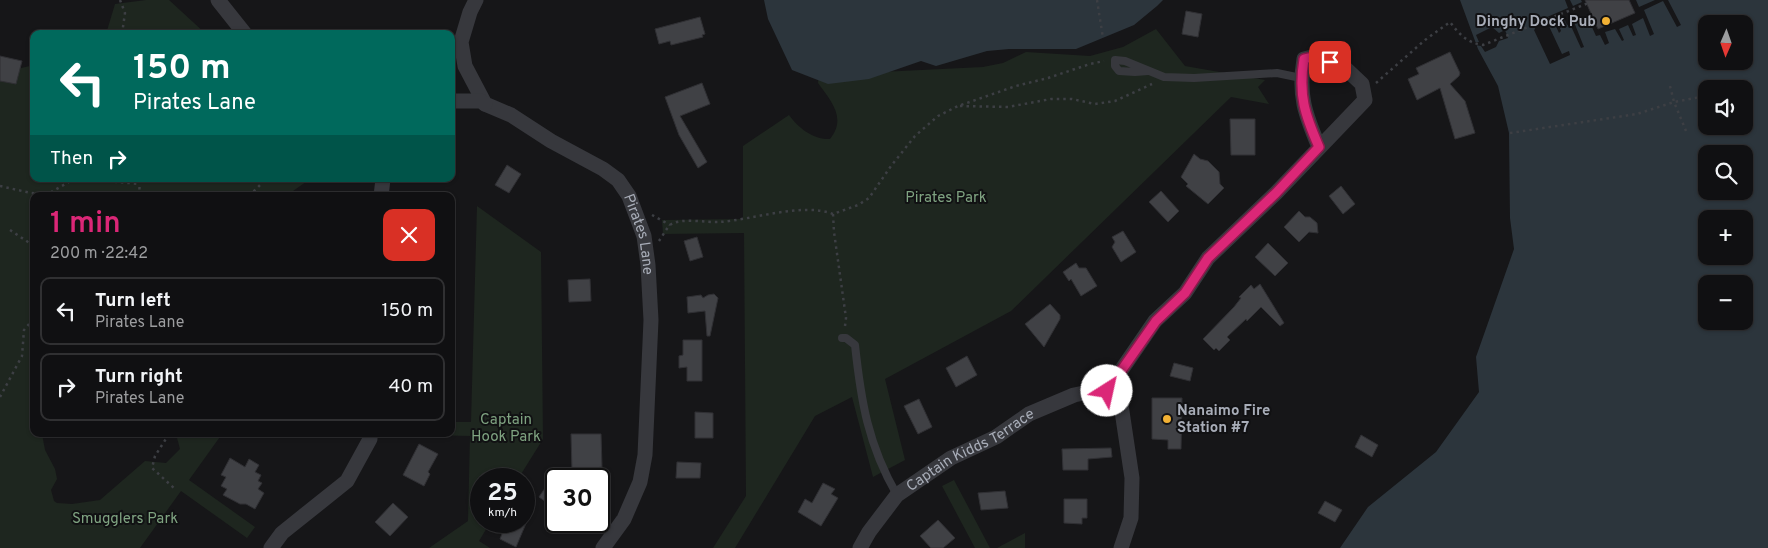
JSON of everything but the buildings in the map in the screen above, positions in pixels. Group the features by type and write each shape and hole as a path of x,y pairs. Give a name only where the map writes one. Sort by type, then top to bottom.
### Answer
{"street":[{"path":"218,0 242,30"},
{"path":"476,0 470,12 461,42 465,66 485,104"},
{"path":"1121,548 1131,518 1132,478 1120,398 1107,391 1156,321 1185,293 1208,258 1276,193 1365,100 1362,84 1345,68 1316,56 1304,59 1300,78 1304,107 1319,147"},
{"name":"Pirates Lane","path":"455,101 481,101 511,116 551,141 603,169 618,180 629,196 644,236 651,320 646,455 640,482 624,519 604,548"},
{"name":"Captain Kidds Terrace","path":"860,548 869,532 897,495 951,458 996,437 1029,414 1074,394 1103,389 1107,391"},
{"path":"270,548 282,533 347,481 370,437"}],"lane":[{"path":"1115,60 1125,61 1164,77 1194,78 1278,73 1300,78"},
{"path":"844,338 855,345 863,409 870,437 887,478 897,495"}],"path":[{"path":"120,0 125,13 123,30"},
{"path":"1097,0 1103,38"},
{"path":"1364,94 1425,40 1450,22 1460,35 1474,43 1483,45 1586,4 1584,0"},
{"path":"647,259 670,225 684,221 717,222 807,210 833,214 858,205 869,198 915,136 938,116 958,106 1016,86 1090,64 1115,60"},
{"path":"958,106 1008,107 1051,99 1072,99 1095,104 1115,101 1164,77"},
{"path":"1670,86 1674,102 1686,131"},
{"path":"1510,133 1637,114 1674,102 1698,98"},
{"path":"51,192 69,182"},
{"path":"117,182 140,184 139,192"},
{"path":"253,192 263,182"},
{"path":"0,186 30,193"},
{"path":"833,214 846,318 844,338"},
{"path":"10,230 30,243"},
{"path":"0,397 22,356 24,330 30,323"},
{"path":"167,437 155,456 152,468 175,489"}],"green space":[{"path":"146,0 169,0 202,30 107,30 115,4"},
{"name":"Pirates Park","path":"1156,29 1185,66 1265,80 1258,87 1269,104 1231,97 1011,311 885,379 905,460 873,477 852,397 815,416 735,548 713,548 746,496 744,233 663,234 662,220 743,219 743,146 789,115 797,124 812,135 818,138 830,139 835,131 837,117 832,103 818,83 819,75 983,67 1003,63 1026,52 1090,56 1123,47"},
{"name":"Smugglers Park","path":"30,66 30,182 306,182 292,192 30,192 30,437 43,437 45,450 55,469 57,479 51,490 54,501 72,504 100,500 145,461 166,463 180,449 177,437 220,437 189,480 255,527 247,538 181,491 140,548 0,548 0,73"},
{"name":"Captain Hook Park","path":"477,206 541,252 543,439 525,468 470,468 470,533 484,533 479,541 490,548 429,548 468,521 470,436 455,436 455,422 471,422"},
{"path":"954,480 990,548 975,548 942,486"},
{"path":"1025,533 1025,548 997,548"}],"shaded area":[{"path":"764,0 1163,0 1134,25 1076,49 1009,49 987,51 936,66 921,61 869,79 828,84 792,70 768,19"},
{"path":"1460,0 1768,0 1768,548 1340,548 1368,507 1436,452 1479,392 1476,357 1514,249 1510,218 1509,133 1498,86 1478,49"}],"pier":[{"path":"1565,0 1570,0 1573,6 1582,2 1581,0 1636,0 1639,7 1655,0 1668,0 1681,25 1677,27 1663,1 1644,10 1654,34 1650,36 1643,18 1632,24 1636,35 1633,36 1628,25 1619,29 1624,40 1622,41 1615,29 1605,32 1609,43 1605,45 1600,35 1596,36 1587,16 1574,22 1584,47 1581,48 1570,24 1567,25 1563,17 1557,20 1561,31 1559,33 1554,22 1548,24 1562,54 1569,51 1570,55 1550,64 1534,30 1533,23 1568,8"},
{"path":"1492,27 1499,33 1505,30 1508,38 1499,41 1496,47 1485,52 1481,46 1474,45 1473,42 1479,42 1476,35"}],"place":[{"name":"Dinghy Dock Pub","path":"1606,21"},
{"name":"Nanaimo Fire Station #7","path":"1167,419"}],"route":[{"path":"1107,391 1156,321 1185,293 1208,258 1276,193 1319,147 1304,107 1300,78 1304,59 1316,56 1330,62"}]}
